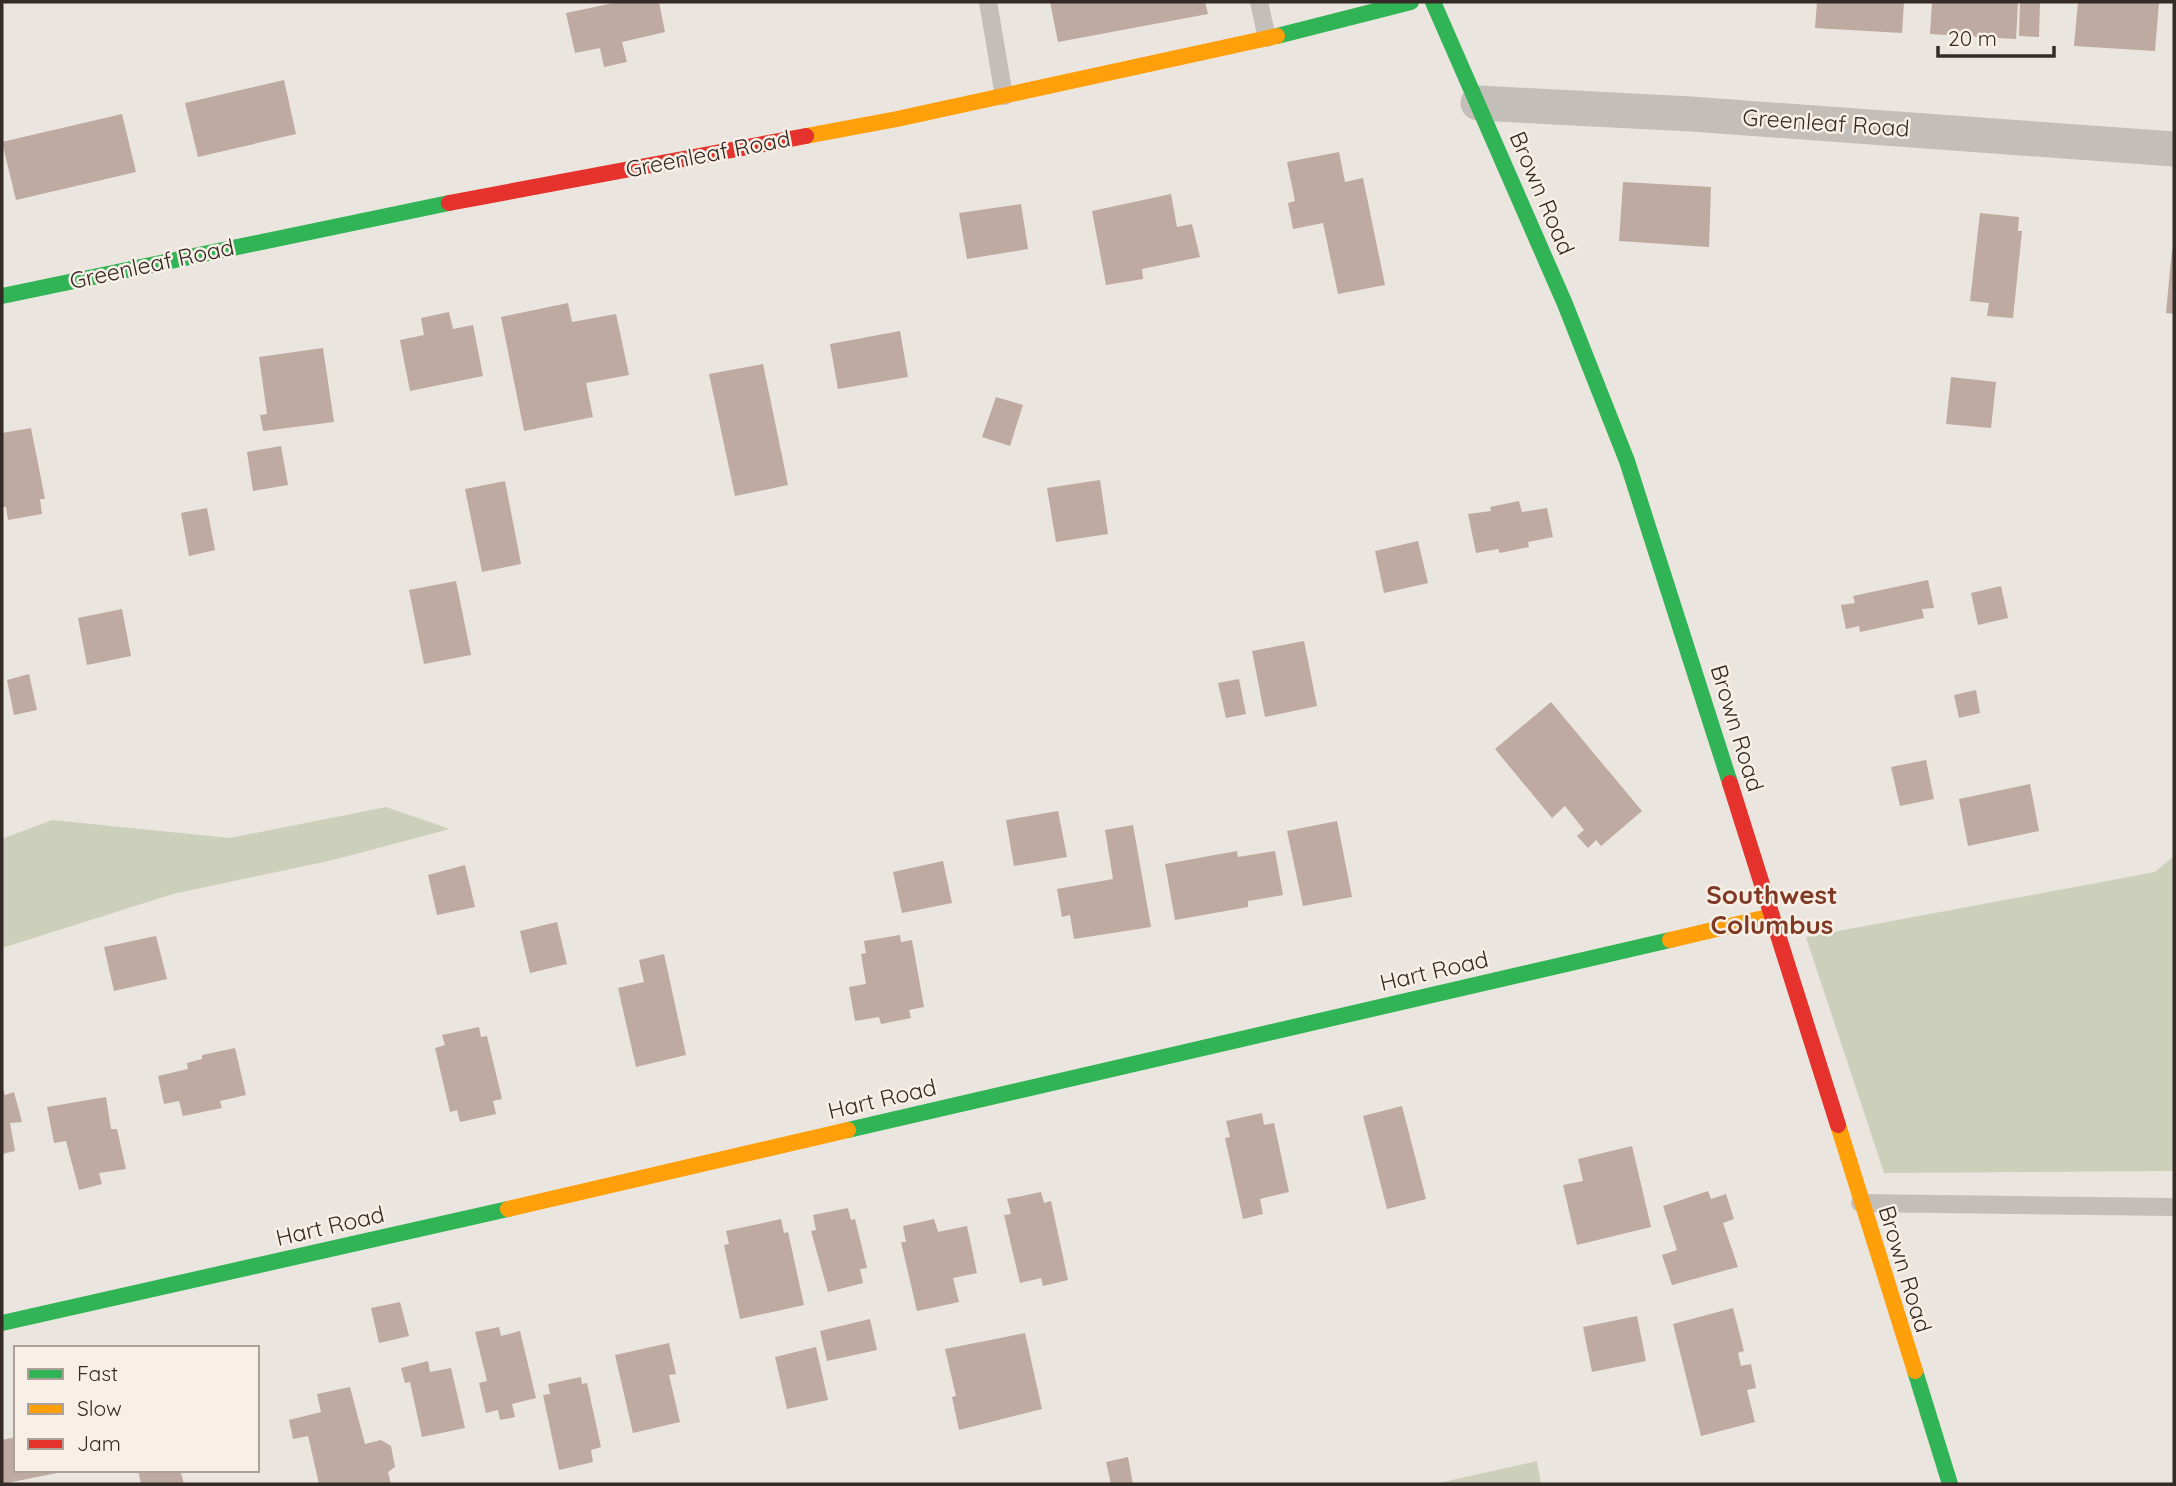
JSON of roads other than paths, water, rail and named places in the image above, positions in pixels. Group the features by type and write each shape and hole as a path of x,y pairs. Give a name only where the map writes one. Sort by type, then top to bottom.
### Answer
{"street":[{"name":"Greenleaf Road","path":"2,296 409,211 897,119 1268,38 1412,2"},
{"name":"Brown Road","path":"1433,2 1565,304 1627,461 1950,1484"},
{"name":"Greenleaf Road","path":"1478,103 1691,114 2174,149"},
{"name":"Hart Road","path":"2,1323 401,1234 1772,916"}],"lane":[{"path":"988,2 1004,96"},
{"path":"1259,2 1268,38"},
{"path":"1860,1203 2174,1208"}],"district":[{"name":"Southwest Columbus","path":"1772,910"}]}
